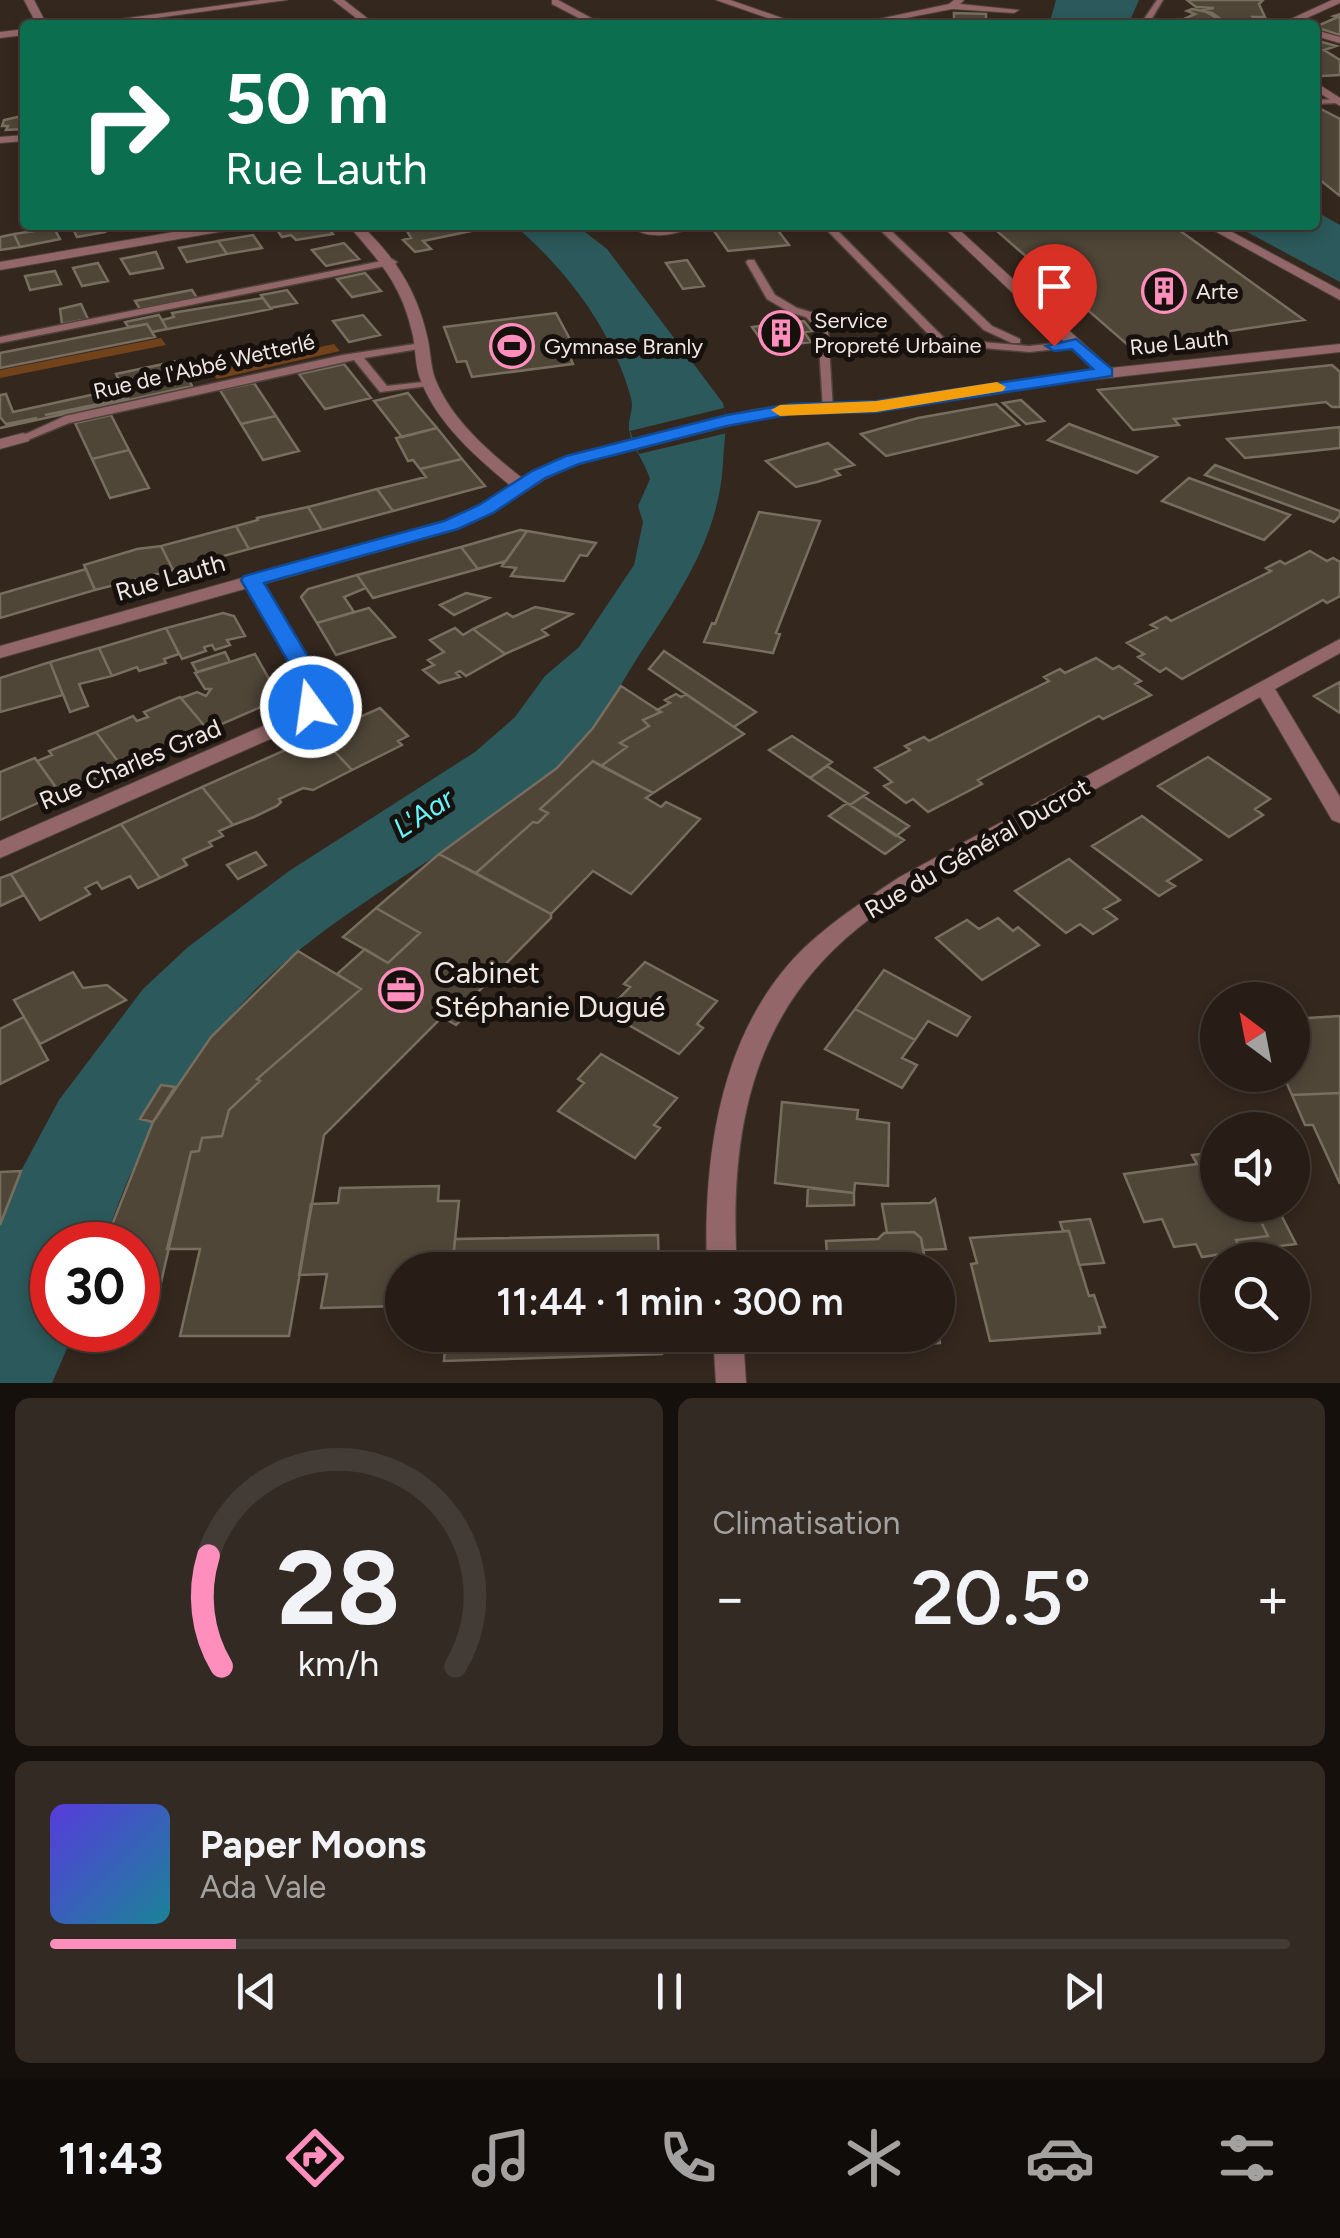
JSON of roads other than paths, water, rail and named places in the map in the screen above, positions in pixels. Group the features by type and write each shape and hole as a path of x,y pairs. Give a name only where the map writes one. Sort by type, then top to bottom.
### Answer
{"street":[{"path":"122,20 282,0"},
{"path":"338,0 365,20"},
{"path":"721,0 782,20"},
{"path":"1297,20 1340,0"},
{"path":"557,1 590,20"},
{"path":"878,20 955,3 1016,5"},
{"path":"1320,88 1339,98"},
{"path":"136,230 144,241"},
{"path":"0,266 207,230"},
{"path":"359,230 401,275 428,383 490,459 520,485"},
{"path":"952,230 1106,372"},
{"path":"1219,230 1340,296"},
{"name":"Rue Lauth","path":"0,652 451,525 573,460 727,420 771,411 876,407 1106,372 1340,348"},
{"name":"Rue de l'Abbé Wetterlé","path":"0,444 24,438"},
{"name":"Rue Charles Grad","path":"0,850 302,717 311,707 311,680 252,580"},
{"name":"Rue du Général Ducrot","path":"721,1252 718,1193 724,1138 738,1082 754,1038 781,993 807,962 846,924 906,884 1340,645"},
{"path":"1264,687 1340,816"},
{"path":"729,1352 732,1383"}],"lane":[{"path":"832,230 942,342 1029,350 1076,344"},
{"path":"885,230 1000,336 1054,346"},
{"path":"0,340 392,262"},
{"path":"751,262 771,296 819,322 823,330 829,408"},
{"name":"Rue de l'Abbé Wetterlé","path":"24,438 66,420 343,358 421,346"},
{"path":"358,358 384,390 428,383"}],"water":[{"path":"1056,0 1139,0 1130,20 1051,18"},
{"path":"1320,214 1340,225 1340,282 1243,230 1320,230"},
{"name":"L'Aar","path":"520,230 582,230 607,249 723,403 725,433 720,491 693,567 590,731 555,769 482,825 328,928 291,957 231,1016 165,1107 131,1173 112,1222 30,1222 30,1352 65,1352 52,1383 0,1383 0,1225 21,1171 59,1100 143,989 188,947 289,871 475,752 515,717 545,676 579,647 634,565 643,522 638,506 650,479 630,435 632,402 613,349 600,326 552,262"}],"place":[{"name":"Arte","path":"1164,291"},
{"name":"Service Propreté Urbaine","path":"781,333"},
{"name":"Gymnase Branly","path":"512,346"},
{"name":"Cabinet Stéphanie Dugué","path":"401,990"}]}
